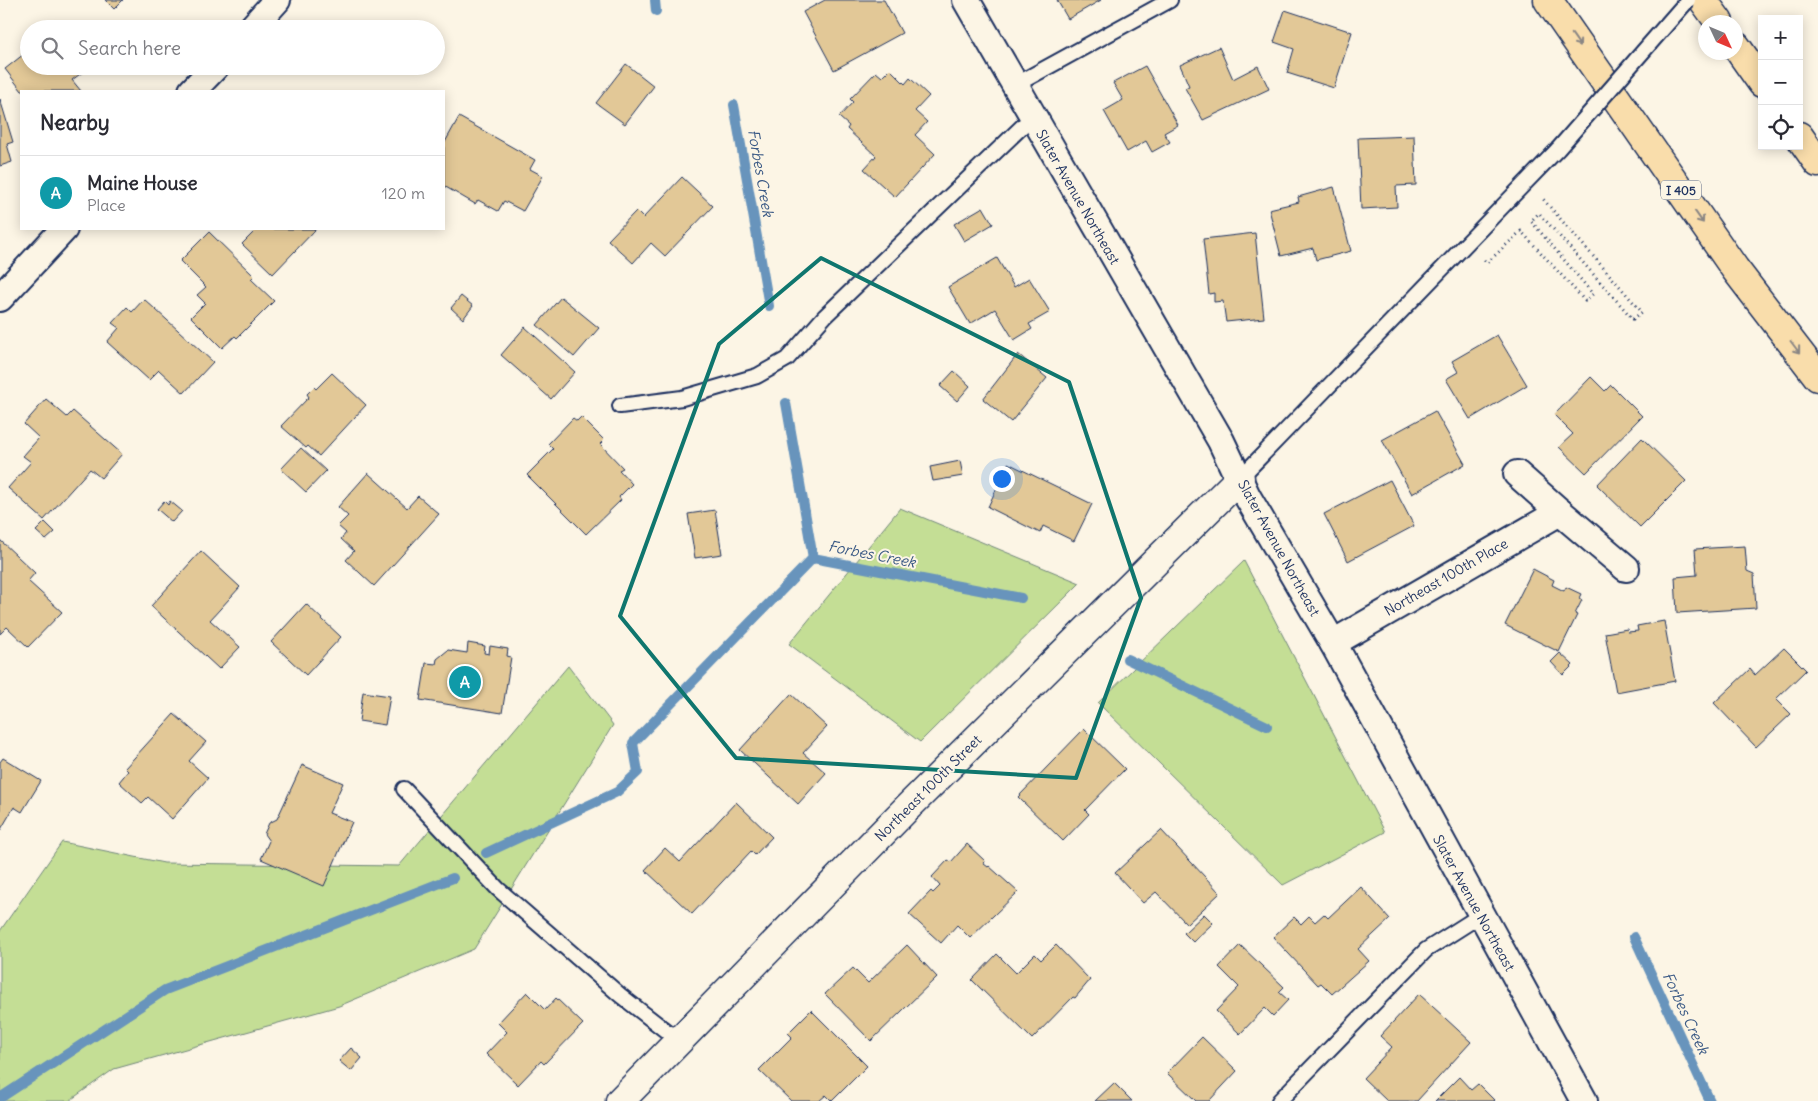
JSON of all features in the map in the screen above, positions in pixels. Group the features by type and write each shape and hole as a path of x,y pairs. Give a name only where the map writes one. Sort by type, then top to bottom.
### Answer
{"highway":[{"name":"I 405","path":"1548,0 1736,269 1818,378"},
{"path":"1703,0 1714,15"},
{"path":"1743,56 1758,77"},
{"path":"1803,142 1818,163"}],"street":[{"path":"259,20 277,0"},
{"name":"Slater Avenue Northeast","path":"966,0 1221,441 1247,496 1333,643 1480,915 1584,1101"},
{"path":"193,90 207,75"},
{"path":"0,298 63,230"},
{"path":"1518,474 1626,568"},
{"name":"Northeast 100th Street","path":"620,1101 908,807 1240,478"},
{"name":"Northeast 100th Place","path":"1333,643 1560,512"}],"lane":[{"path":"1015,84 1170,0"},
{"path":"1240,478 1558,149 1688,0"},
{"path":"620,406 682,398 757,376 787,359 825,316 1032,117"},
{"path":"404,789 498,888 620,995 679,1041"},
{"path":"1279,1101 1426,950 1480,915"}],"path":[{"path":"1480,257 1487,263 1521,230 1585,301 1593,294 1530,222 1539,213 1634,319 1642,312 1539,194"}],"highlighted area":[{"path":"821,258 1069,382 1141,598 1076,778 736,758 620,616 719,344"}],"green space":[{"path":"900,508 1080,583 920,742 789,644"},
{"path":"1244,561 1385,832 1283,885 1098,703"},
{"path":"568,666 613,725 474,949 339,1006 114,1069 69,1101 0,1101 0,931 62,842 164,863 399,866"}],"building":[{"path":"105,0 123,0 114,9"},
{"path":"825,0 884,0 902,33 834,70 803,12"},
{"path":"1057,0 1101,0 1068,19"},
{"path":"1285,10 1352,32 1334,88 1287,73 1294,49 1274,42"},
{"path":"1219,47 1233,79 1258,66 1269,89 1203,120 1185,88 1189,86 1180,65"},
{"path":"20,57 20,75 79,75 72,80 80,90 21,90 5,69"},
{"path":"626,64 654,86 625,124 596,103"},
{"path":"1145,66 1178,125 1164,133 1170,142 1152,152 1146,141 1127,152 1104,111 1123,100 1113,83"},
{"path":"890,69 905,84 910,78 929,96 915,111 927,122 915,135 935,154 895,197 864,169 876,156 847,129 849,126 839,117 853,102 850,99 876,72 882,77"},
{"path":"0,99 13,142 7,144 12,162 0,166"},
{"path":"459,117 535,160 530,169 543,176 523,211 504,201 498,211 478,200 475,204 445,187 445,142"},
{"path":"1414,136 1416,185 1396,186 1397,207 1361,209 1358,138"},
{"path":"682,177 713,206 665,256 651,243 633,263 608,240 636,211 643,218"},
{"path":"1334,187 1351,251 1316,260 1313,248 1281,256 1269,209 1299,202 1298,197"},
{"path":"983,207 993,224 964,241 954,224"},
{"path":"256,230 315,230 273,274 242,244"},
{"path":"209,232 254,276 251,279 274,301 237,338 235,336 222,348 191,317 205,303 197,295 206,287 180,261"},
{"path":"1255,233 1264,318 1226,322 1223,301 1214,302 1214,293 1209,294 1203,239"},
{"path":"997,258 1014,287 1029,278 1050,312 1029,324 1032,329 1014,340 995,309 970,324 948,287"},
{"path":"461,296 473,306 463,319 451,308"},
{"path":"561,297 599,328 574,357 537,325"},
{"path":"144,299 213,362 184,393 159,370 149,380 107,342 119,328 112,323 127,307 132,312"},
{"path":"525,327 575,372 551,399 501,355"},
{"path":"1497,335 1527,385 1470,419 1446,379 1458,372 1452,361"},
{"path":"1018,354 1047,378 1011,422 983,399"},
{"path":"954,371 970,386 957,401 940,386"},
{"path":"332,373 366,405 319,456 308,446 306,448 281,426 309,397 307,394 314,387 316,389"},
{"path":"1591,377 1605,391 1611,385 1642,416 1586,473 1559,447 1573,434 1554,415"},
{"path":"46,399 67,417 73,411 122,454 101,478 90,469 44,520 8,488 31,462 23,456 39,438 24,424"},
{"path":"1435,411 1465,464 1412,494 1382,440"},
{"path":"581,417 604,440 600,444 623,468 619,470 632,484 619,497 621,500 586,534 527,475 553,449 548,444 573,418 577,421"},
{"path":"1642,438 1686,481 1640,527 1597,485"},
{"path":"301,448 326,471 306,492 281,469"},
{"path":"960,461 963,476 933,481 930,467"},
{"path":"1008,463 1092,504 1074,541 1043,526 1040,533 988,507"},
{"path":"368,473 407,508 418,496 439,514 374,586 346,560 354,551 341,539 346,533 338,526 348,516 338,507"},
{"path":"1390,480 1414,526 1348,561 1324,514"},
{"path":"164,501 168,505 170,501 182,511 172,522 157,509"},
{"path":"715,510 722,554 695,558 688,514"},
{"path":"45,522 55,532 46,540 36,531"},
{"path":"0,540 35,573 28,581 62,612 28,647 7,627 0,634"},
{"path":"1745,546 1747,571 1754,574 1756,608 1677,613 1675,577 1697,575 1695,549"},
{"path":"201,551 240,587 210,620 240,647 219,669 151,606"},
{"path":"1533,569 1554,580 1552,585 1564,591 1566,587 1581,594 1579,598 1582,600 1575,614 1577,615 1559,652 1505,625"},
{"path":"306,604 341,637 306,675 271,642"},
{"path":"1664,621 1675,681 1616,692 1605,633 1627,629 1628,632 1638,631 1637,626"},
{"path":"468,643 485,646 484,653 489,654 490,646 508,649 507,656 511,657 502,713 420,700 426,663 436,664 437,659 448,650 467,653"},
{"path":"1784,648 1806,670 1776,699 1791,714 1756,747 1714,703 1750,669 1755,675"},
{"path":"1560,653 1573,665 1563,675 1551,662"},
{"path":"363,692 390,696 385,725 359,721"},
{"path":"791,694 827,727 803,753 826,773 798,804 740,750"},
{"path":"174,714 206,742 189,761 208,778 172,819 148,797 142,803 119,782 128,771 125,768"},
{"path":"1084,729 1125,769 1085,810 1089,814 1063,841 1018,797"},
{"path":"3,758 41,781 22,812 14,807 0,831 0,762"},
{"path":"302,765 343,783 329,813 352,822 324,886 261,859 269,841 264,834 269,823 277,819"},
{"path":"736,802 772,837 755,855 751,851 692,914 645,870 665,848 680,862"},
{"path":"1161,830 1220,893 1187,924 1156,892 1143,903 1115,873"},
{"path":"967,844 985,861 984,864 989,866 1018,892 970,938 957,925 941,943 909,914 931,891 933,893 940,886 932,877 948,860 951,862"},
{"path":"1361,887 1390,919 1358,949 1369,961 1332,994 1321,983 1318,985 1273,937 1294,917 1301,924 1309,916 1315,922 1324,914 1328,918"},
{"path":"1204,914 1213,923 1193,942 1184,933"},
{"path":"907,945 937,977 871,1041 825,994 853,968 868,983"},
{"path":"1056,945 1090,980 1075,998 1073,997 1032,1039 972,980 997,954 1016,973 1035,954 1041,960"},
{"path":"1240,945 1284,987 1279,992 1288,1000 1273,1016 1265,1008 1240,1034 1216,1011 1239,987 1219,967"},
{"path":"527,992 545,1010 556,998 583,1024 544,1064 541,1061 518,1085 486,1054 507,1032 498,1023"},
{"path":"1419,994 1471,1042 1417,1101 1387,1101 1363,1078 1392,1047 1380,1036"},
{"path":"811,1010 867,1066 832,1101 826,1095 819,1101 791,1101 759,1070 792,1037 788,1033"},
{"path":"1202,1037 1237,1071 1209,1101 1196,1101 1167,1073"},
{"path":"351,1048 362,1058 351,1071 339,1061"},
{"path":"1459,1077 1471,1090 1478,1084 1495,1101 1435,1101"},
{"path":"1114,1083 1132,1101 1095,1101"}],"waterway":[{"name":"Forbes Creek","path":"655,0 656,11"},
{"name":"Forbes Creek","path":"734,105 769,306"},
{"name":"Forbes Creek","path":"786,403 813,558 1021,598"},
{"path":"486,853 617,792 638,772 633,743 813,558"},
{"name":"Forbes Creek","path":"1127,659 1267,726"},
{"path":"0,1098 165,990 453,878"},
{"name":"Forbes Creek","path":"1634,937 1710,1101"}],"place":[{"name":"Maine House","path":"465,682"}]}
